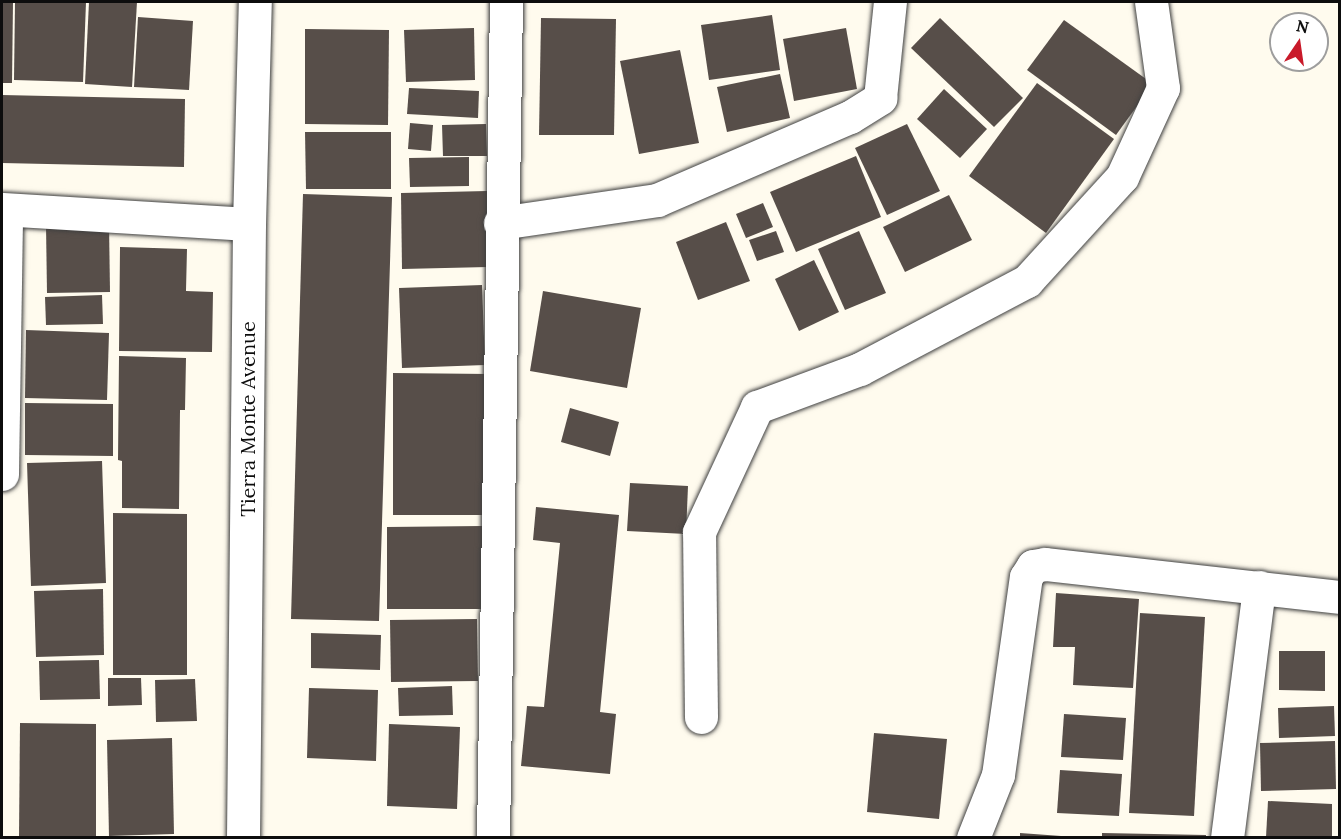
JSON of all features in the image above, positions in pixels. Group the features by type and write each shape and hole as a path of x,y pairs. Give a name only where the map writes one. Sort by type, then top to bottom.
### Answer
{"street":[{"name":"Tierra Monte Avenue","path":"243,837 249,224 255,2"},
{"path":"493,837 500,223 506,2"},
{"path":"500,223 657,200 850,117 880,98 890,2"},
{"path":"701,717 699,532 757,407 860,369 1027,281 1122,177 1163,88 1151,2"},
{"path":"2,474 4,209 249,224"},
{"path":"973,837 998,775 1026,577 1032,566 1045,564 1340,597"},
{"path":"1227,837 1259,587"}],"building":[{"path":"2,2 13,2 12,83 2,83"},
{"path":"15,2 86,2 83,82 14,80"},
{"path":"89,2 137,2 132,87 85,84"},
{"path":"772,15 780,70 709,80 701,25"},
{"path":"138,17 193,21 189,90 134,87"},
{"path":"541,18 616,19 614,135 539,135"},
{"path":"940,18 1023,98 994,127 911,48"},
{"path":"1064,20 1153,84 1116,135 1027,70"},
{"path":"474,28 475,80 406,82 404,30"},
{"path":"846,28 857,89 794,101 783,39"},
{"path":"305,29 389,30 388,125 305,124"},
{"path":"680,50 699,143 639,154 620,61"},
{"path":"780,74 790,118 727,132 717,87"},
{"path":"1037,83 1114,139 1046,233 969,176"},
{"path":"409,88 479,91 478,118 407,114"},
{"path":"944,89 987,129 960,158 917,119"},
{"path":"2,95 185,99 184,167 2,163"},
{"path":"410,123 433,125 431,151 408,149"},
{"path":"486,124 487,156 443,156 442,125"},
{"path":"907,124 940,191 887,215 855,148"},
{"path":"305,132 391,132 391,189 306,189"},
{"path":"856,156 881,217 796,252 770,192"},
{"path":"469,157 469,186 410,187 409,158"},
{"path":"487,191 488,267 402,269 401,193"},
{"path":"303,194 392,197 379,621 291,619"},
{"path":"949,195 972,240 905,272 883,227"},
{"path":"763,203 773,227 746,238 736,214"},
{"path":"726,222 750,281 698,300 676,242"},
{"path":"109,223 110,292 47,293 46,225"},
{"path":"776,231 784,252 757,261 749,240"},
{"path":"859,231 886,293 845,310 818,249"},
{"path":"120,247 187,249 186,291 213,292 212,352 119,351"},
{"path":"814,260 839,312 799,331 775,279"},
{"path":"482,285 485,365 402,368 399,288"},
{"path":"543,291 641,308 627,388 530,371"},
{"path":"102,295 103,324 46,325 45,297"},
{"path":"26,330 109,333 107,400 25,398"},
{"path":"119,356 186,358 185,410 180,410 179,509 122,508 122,461 118,460"},
{"path":"393,373 489,374 489,515 393,515"},
{"path":"25,403 113,404 113,456 25,455"},
{"path":"570,408 619,422 610,456 561,442"},
{"path":"102,461 106,583 31,586 27,463"},
{"path":"630,483 688,486 686,534 627,531"},
{"path":"536,507 619,515 600,712 616,714 610,774 521,766 527,706 544,707 560,543 533,540"},
{"path":"113,513 187,514 187,675 113,675"},
{"path":"482,526 483,609 387,609 387,527"},
{"path":"103,589 104,655 36,657 34,591"},
{"path":"1056,593 1139,599 1133,688 1073,685 1075,647 1053,647"},
{"path":"1140,613 1205,617 1194,816 1129,813"},
{"path":"477,619 478,681 391,682 390,620"},
{"path":"311,633 381,635 380,670 311,668"},
{"path":"1279,651 1325,651 1325,691 1279,690"},
{"path":"99,660 100,699 40,700 39,661"},
{"path":"108,678 141,678 142,705 108,706"},
{"path":"195,679 197,721 156,722 155,680"},
{"path":"452,686 453,715 399,716 398,688"},
{"path":"309,688 378,690 376,761 307,758"},
{"path":"1334,706 1335,736 1279,738 1278,708"},
{"path":"1064,714 1126,718 1123,760 1061,757"},
{"path":"20,723 96,724 96,837 19,837"},
{"path":"389,724 460,727 457,809 387,806"},
{"path":"874,733 947,739 939,819 867,812"},
{"path":"172,738 174,834 109,836 107,740"},
{"path":"1335,741 1336,789 1261,791 1260,743"},
{"path":"1060,770 1122,774 1119,816 1057,813"},
{"path":"1268,801 1332,804 1332,837 1266,837"},
{"path":"1020,833 1061,836 1061,837 1020,837"},
{"path":"1102,833 1206,835 1206,837 1102,837"}]}
